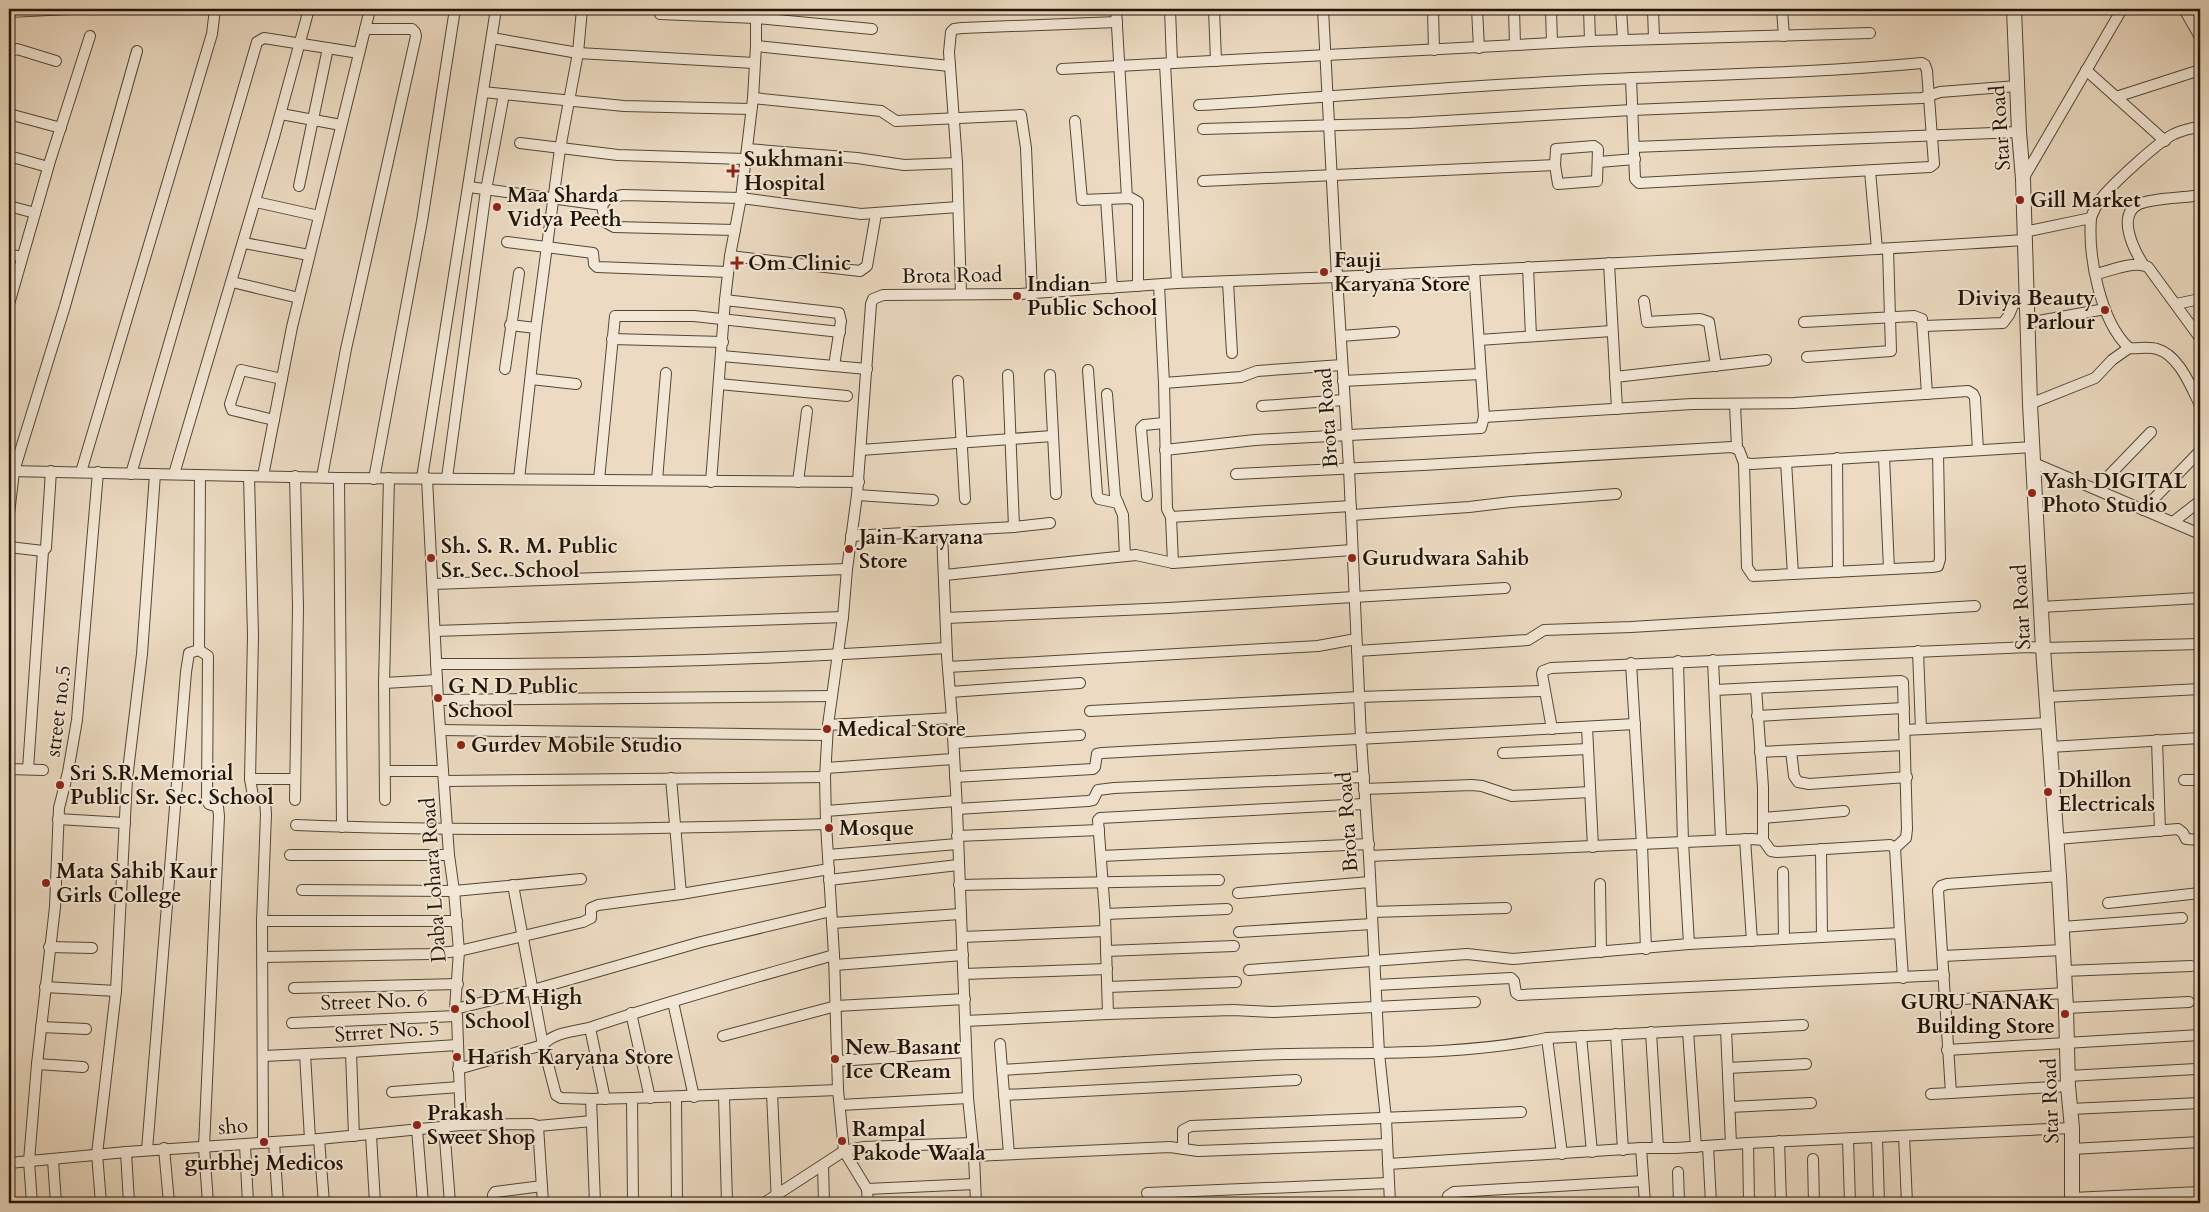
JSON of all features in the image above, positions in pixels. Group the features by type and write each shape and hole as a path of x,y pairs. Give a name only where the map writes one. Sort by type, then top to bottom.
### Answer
{"street":[{"path":"9,12 69,9"},
{"path":"81,472 212,34 214,9"},
{"path":"174,474 256,202 309,9"},
{"path":"263,476 299,298 370,9"},
{"path":"374,479 422,221 455,9"},
{"name":"Daba Lohara Road","path":"461,1125 456,1045 459,951 449,855 425,478 496,9"},
{"path":"519,479 536,328 560,149 578,53 582,9"},
{"path":"1116,9 1121,66 1126,198"},
{"path":"1170,9 1169,64 1177,284"},
{"path":"1214,9 1216,61"},
{"path":"1324,9 1328,126 1337,277 1882,249 2024,236 2091,218"},
{"path":"1433,9 1434,50"},
{"path":"1477,9 1479,48"},
{"path":"1514,9 1515,45"},
{"path":"1551,9 1552,43"},
{"path":"1589,9 1590,41"},
{"path":"1621,9 1623,40"},
{"path":"1653,9 1654,39"},
{"path":"1782,9 1784,36"},
{"name":"Star Road","path":"2014,9 2019,132 2023,179 2030,404 2043,648 2057,839 2068,1043 2068,1081 2072,1128 2072,1201"},
{"path":"2023,179 2122,9"},
{"path":"2184,9 2200,37"},
{"path":"711,482 728,272 741,198 753,98 756,13"},
{"path":"660,14 756,13 872,29"},
{"path":"962,294 957,163 949,39 954,30 1118,22"},
{"path":"322,478 346,349 416,36 416,32 412,29 365,29"},
{"path":"1062,69 1590,41 1870,33"},
{"path":"9,301 48,167 90,36"},
{"path":"131,474 257,42 264,38 359,53"},
{"path":"492,38 578,53 754,63"},
{"path":"756,46 950,66"},
{"path":"299,186 328,48"},
{"path":"9,52 17,49 56,61"},
{"path":"9,514 11,471 65,306 137,51"},
{"path":"1199,105 1631,78 1819,72 1922,64 1927,67 1933,166 1639,183 1635,179 1631,78"},
{"path":"2086,70 2165,141"},
{"path":"2116,97 2200,70"},
{"path":"1203,129 1328,126 1632,110 1795,105 1922,98 1940,92 2017,86"},
{"path":"483,92 624,106 751,109"},
{"path":"447,478 486,190 504,94"},
{"path":"753,98 881,111 896,121 1018,114 1022,117 1032,293"},
{"path":"9,114 61,128"},
{"path":"281,114 341,125"},
{"path":"1075,121 1082,200 1126,198 1135,199 1139,205 1138,286"},
{"path":"2129,348 2121,341 2105,309 2096,274 2090,233 2091,218 2104,194 2173,134 2190,128 2200,127"},
{"path":"1634,147 2019,132"},
{"path":"520,143 618,155 746,160"},
{"path":"1597,147 1599,162 1597,181 1559,185 1556,182 1555,165 1555,152 1558,148 1597,147"},
{"path":"747,149 857,158 904,165 957,163"},
{"path":"9,156 48,167"},
{"path":"1599,162 1635,160"},
{"path":"1203,181 1555,165"},
{"path":"1808,357 1891,351 1891,317 1870,171"},
{"path":"469,188 602,205"},
{"path":"602,205 608,198 622,195 741,198 843,212 876,214 890,211 958,207"},
{"path":"2194,196 2139,204 2133,209 2129,219 2129,238 2143,264 2148,267 2200,338"},
{"path":"1106,200 1112,288"},
{"path":"256,202 319,216"},
{"path":"602,205 605,222 614,227 736,230"},
{"path":"9,206 35,213"},
{"path":"730,256 860,271 867,266 876,214"},
{"path":"507,242 593,253 594,264 597,267 728,272"},
{"path":"244,243 310,255"},
{"path":"9,254 22,258"},
{"path":"1608,263 1617,409"},
{"path":"2096,274 2143,264"},
{"path":"1528,267 1531,336"},
{"path":"1165,450 1255,440 1481,428 1484,417 1474,270"},
{"path":"505,369 519,272"},
{"name":"Brota Road","path":"844,1151 838,1090 834,960 826,824 827,730 859,482 871,304 874,299 883,295 1032,293 1337,277 1352,510 1356,639 1364,804 1369,844 1378,1053 1386,1119 1390,1203"},
{"path":"232,282 299,298"},
{"path":"1228,282 1232,353"},
{"path":"1159,285 1167,509 1171,517 1173,563"},
{"path":"2176,304 2200,299"},
{"path":"725,300 839,313 841,321 840,332 834,366"},
{"path":"1644,301 1647,322 1700,320 1709,322 1716,366"},
{"path":"1924,326 2003,323 2014,303 2026,302"},
{"path":"2027,323 2105,309"},
{"path":"599,480 613,319 616,315 694,316 840,332"},
{"path":"1804,322 1919,317 1922,319 1924,326 1927,394"},
{"path":"510,325 536,328"},
{"path":"1479,340 1612,331"},
{"path":"1340,336 1394,332"},
{"path":"612,339 723,342"},
{"path":"2030,404 2095,378 2112,360 2129,348 2157,349 2166,353 2180,369 2200,405"},
{"path":"722,356 867,369"},
{"path":"1615,377 1766,360"},
{"path":"1164,383 1241,377 1257,371 1342,365"},
{"path":"274,420 232,410 230,404 241,370 282,379"},
{"path":"1088,370 1096,495 1100,500 1118,503"},
{"path":"658,480 666,373"},
{"path":"1344,381 1481,374"},
{"path":"1008,375 1014,528"},
{"path":"1050,375 1056,494"},
{"path":"531,379 576,384"},
{"path":"958,381 966,499"},
{"path":"719,384 847,396"},
{"path":"1484,417 1692,404 1736,405 1841,401 1968,391 1973,394 1978,450"},
{"path":"1107,394 1115,496 1123,515 1125,556"},
{"path":"1262,406 1344,400"},
{"path":"1736,405 1736,447"},
{"path":"798,482 807,411"},
{"path":"1147,496 1142,428 1144,425 1164,423"},
{"path":"2096,489 2151,432"},
{"path":"860,450 961,441 1052,436"},
{"path":"1744,463 2033,446"},
{"path":"1236,474 1736,447 1740,450 1744,463 1747,567 1749,573 1753,576 1938,566 1940,560 1938,453"},
{"path":"2143,510 2200,452"},
{"path":"1884,456 1889,569"},
{"path":"1837,458 1838,572"},
{"path":"1786,462 1793,574"},
{"path":"2034,463 2200,534"},
{"path":"11,471 374,479 859,482"},
{"path":"28,769 43,551 46,548 51,471"},
{"name":"street no.5","path":"32,1203 30,1161 37,1064 55,907 58,868 58,819 77,720 98,472"},
{"path":"101,1203 97,1154 116,991 127,779 142,654 155,474"},
{"path":"199,650 200,476"},
{"path":"249,476 253,636 250,779 253,796 263,798 266,806 262,922 263,1142"},
{"path":"294,800 298,606 295,476"},
{"path":"339,478 342,827"},
{"path":"385,800 384,683 388,478"},
{"path":"1171,517 1470,507 1616,494"},
{"path":"857,495 933,500"},
{"path":"2173,522 2200,501"},
{"path":"851,536 1014,528 1050,523"},
{"path":"942,532 945,575 946,648 954,743 953,759 968,1098 974,1156 976,1203"},
{"path":"9,547 43,551"},
{"path":"945,575 1136,555 1173,563 1352,550"},
{"path":"433,584 847,569"},
{"path":"946,618 1169,608 1505,588"},
{"path":"2041,607 2200,598"},
{"path":"1357,651 1528,640 1544,630 1866,614 1975,606"},
{"path":"435,630 843,617"},
{"path":"948,667 1318,646 1356,639"},
{"path":"1552,729 1550,712 1543,691 1542,674 1547,669 1631,663 1918,651 2200,644"},
{"path":"436,664 541,665 838,655 946,648"},
{"path":"199,650 208,656 206,801 218,808 219,816 204,1147 208,1203"},
{"path":"147,1150 186,672 189,653 199,650"},
{"path":"1918,651 1921,729"},
{"path":"1713,660 1721,840"},
{"path":"1678,661 1683,842 1689,944"},
{"path":"1631,663 1646,949"},
{"path":"384,683 437,680"},
{"path":"1715,690 1901,681 1904,687 1904,745 1907,777 1906,838 1895,848"},
{"path":"950,692 1080,683"},
{"path":"1756,688 1763,840 1771,850 1777,852 1890,845 1895,848"},
{"path":"2046,697 2200,689"},
{"path":"1090,711 1359,697 1543,691"},
{"path":"438,700 831,696"},
{"path":"1757,716 1904,708"},
{"path":"441,730 827,730 952,718"},
{"path":"1904,730 2048,723"},
{"path":"955,777 1092,769 1096,767 1097,754 1102,752 1635,724"},
{"path":"1587,727 1592,847"},
{"path":"954,743 1080,735"},
{"path":"2050,748 2200,738"},
{"path":"2157,740 2160,832"},
{"path":"1760,752 1904,745"},
{"path":"1503,753 1588,749"},
{"path":"1791,751 1794,776 1798,782 1810,784 1907,777"},
{"path":"385,771 444,776 671,778 826,773 953,759"},
{"path":"9,769 43,770"},
{"path":"826,811 1088,801 1093,800 1098,790 1114,788 1364,777"},
{"path":"671,778 681,894"},
{"path":"250,779 294,779"},
{"path":"2184,780 2200,780"},
{"path":"1364,789 1472,785 1482,786 1512,796 1590,792"},
{"path":"1108,1014 1105,914 1098,820 1101,817 1364,804"},
{"path":"1763,818 1844,811"},
{"path":"58,819 125,823"},
{"path":"296,825 448,829 675,828 826,824"},
{"path":"828,855 957,840 1099,830"},
{"path":"2057,839 2178,830 2183,833 2186,839 2200,840"},
{"path":"1746,839 1752,941"},
{"path":"1369,856 1721,840 1763,840"},
{"path":"1101,856 1369,844"},
{"path":"1895,848 1903,978"},
{"path":"1821,849 1822,937"},
{"path":"290,855 449,855"},
{"path":"829,880 958,865"},
{"path":"263,957 429,954 459,951 589,920 591,918 591,908 598,904 681,894 829,869"},
{"path":"1783,872 1784,939"},
{"path":"1950,1093 1938,890 1941,886 2059,876"},
{"path":"302,890 454,890 581,879"},
{"path":"959,885 1219,880"},
{"path":"1238,893 1370,882"},
{"path":"1600,884 1602,952"},
{"path":"512,885 543,1044 556,1095 562,1098 593,1099 676,1098 838,1090"},
{"path":"2108,903 2200,893"},
{"path":"1372,912 1506,908"},
{"path":"1105,914 1227,909"},
{"name":"Street No. 6","path":"292,1023 456,1012 701,942 831,911"},
{"path":"832,923 960,914"},
{"path":"2062,927 2182,918"},
{"path":"262,922 457,921"},
{"path":"1239,932 1372,924"},
{"path":"962,937 1105,931"},
{"path":"1249,970 1467,954 1513,959 1689,944 1900,933"},
{"path":"1106,951 1234,946"},
{"path":"49,947 92,948"},
{"path":"1943,956 2063,950"},
{"path":"458,1069 543,1044 552,1037 590,1028 631,1013 834,960 963,955"},
{"path":"2064,971 2190,966"},
{"path":"964,974 1107,968"},
{"path":"1376,985 1511,978 1514,981 1516,993 1519,994 1944,975"},
{"path":"1108,987 1236,982"},
{"path":"294,988 458,984"},
{"path":"45,987 116,991"},
{"path":"1946,1000 2065,993"},
{"path":"722,1036 836,1006 965,999"},
{"path":"673,1002 694,1097"},
{"path":"965,1022 1108,1014 1233,1010 1268,1012 1475,1002"},
{"path":"2066,1008 2189,1002"},
{"path":"631,1013 650,1098"},
{"path":"1002,1070 1286,1054 1378,1053 1508,1045 1547,1038 1803,1025"},
{"path":"41,1027 86,1029"},
{"path":"590,1028 605,1099"},
{"path":"1726,1029 1731,1144"},
{"path":"1688,1030 1696,1147"},
{"path":"1651,1032 1658,1147"},
{"path":"1616,1034 1623,1150"},
{"path":"1947,1050 2200,1035"},
{"path":"1581,1036 1592,1152"},
{"path":"1547,1038 1562,1154"},
{"path":"1000,1044 1009,1154"},
{"name":"Strret No. 5","path":"263,1056 456,1045"},
{"path":"351,1052 354,1136"},
{"path":"838,1061 966,1052"},
{"path":"305,1054 314,1139 324,1203"},
{"path":"37,1064 83,1067"},
{"path":"1728,1068 1806,1064"},
{"path":"1932,1094 2196,1069"},
{"path":"1004,1095 1296,1080"},
{"path":"392,1092 459,1087"},
{"path":"772,1093 777,1199"},
{"path":"724,1096 727,1203"},
{"path":"632,1098 633,1203"},
{"path":"676,1098 677,1203"},
{"path":"840,1105 968,1098"},
{"path":"593,1099 591,1099 595,1203"},
{"path":"1730,1107 1811,1103"},
{"path":"2070,1109 2200,1103"},
{"path":"1183,1149 1183,1130 1191,1126 1521,1112"},
{"path":"461,1125 532,1124 538,1126 592,1122"},
{"name":"sho","path":"9,1163 164,1148 245,1145 263,1142 371,1135 461,1125"},
{"path":"444,1126 450,1203"},
{"path":"538,1126 542,1203"},
{"path":"1388,1164 1658,1147 1696,1147 1779,1141 2072,1128"},
{"path":"417,1129 423,1203"},
{"path":"371,1135 375,1203"},
{"path":"1904,1136 1907,1203"},
{"path":"1877,1138 1879,1203"},
{"path":"1848,1139 1850,1203"},
{"path":"1779,1141 1781,1203"},
{"path":"274,1142 278,1203"},
{"path":"764,1203 777,1199 844,1151 863,1147 972,1142"},
{"path":"2072,1149 2200,1142"},
{"path":"1748,1143 1749,1203"},
{"path":"974,1156 1170,1147 1208,1151 1387,1144"},
{"path":"245,1145 248,1203"},
{"path":"1708,1146 1711,1203"},
{"path":"164,1148 169,1203"},
{"path":"1641,1148 1645,1203"},
{"path":"844,1151 867,1189 868,1203"},
{"path":"126,1152 130,1203"},
{"path":"1814,1158 1814,1203"},
{"path":"53,1160 56,1203"},
{"path":"822,1165 824,1203"},
{"path":"1678,1172 1679,1203"},
{"path":"1447,1203 1448,1196 1454,1192 1643,1180"},
{"path":"1147,1194 1388,1183"},
{"path":"867,1189 975,1184"},
{"path":"493,1203 495,1192 542,1186"},
{"path":"2072,1201 2200,1192"}],"place":[{"name":"Sukhmani Hospital","path":"733,171"},
{"name":"Gill Market","path":"2020,200"},
{"name":"Maa Sharda Vidya Peeth","path":"497,207"},
{"name":"Om Clinic","path":"737,263"},
{"name":"Fauji Karyana Store","path":"1324,272"},
{"name":"Indian Public School","path":"1017,296"},
{"name":"Diviya Beauty Parlour","path":"2105,310"},
{"name":"Yash DIGITAL Photo Studio","path":"2032,493"},
{"name":"Jain Karyana Store","path":"849,549"},
{"name":"Sh. S. R. M. Public Sr. Sec. School","path":"431,558"},
{"name":"Gurudwara Sahib","path":"1352,558"},
{"name":"G N D Public School","path":"438,698"},
{"name":"Medical Store","path":"827,729"},
{"name":"Gurdev Mobile Studio","path":"461,745"},
{"name":"Sri S.R.Memorial Public Sr. Sec. School","path":"60,785"},
{"name":"Dhillon Electricals","path":"2048,792"},
{"name":"Mosque","path":"829,828"},
{"name":"Mata Sahib Kaur Girls College","path":"46,883"},
{"name":"S D M High School","path":"455,1009"},
{"name":"GURU NANAK Building Store","path":"2065,1014"},
{"name":"Harish Karyana Store","path":"457,1057"},
{"name":"New Basant Ice CReam","path":"835,1059"},
{"name":"Prakash Sweet Shop","path":"417,1125"},
{"name":"Rampal Pakode Waala","path":"842,1141"},
{"name":"gurbhej Medicos","path":"264,1142"}]}
